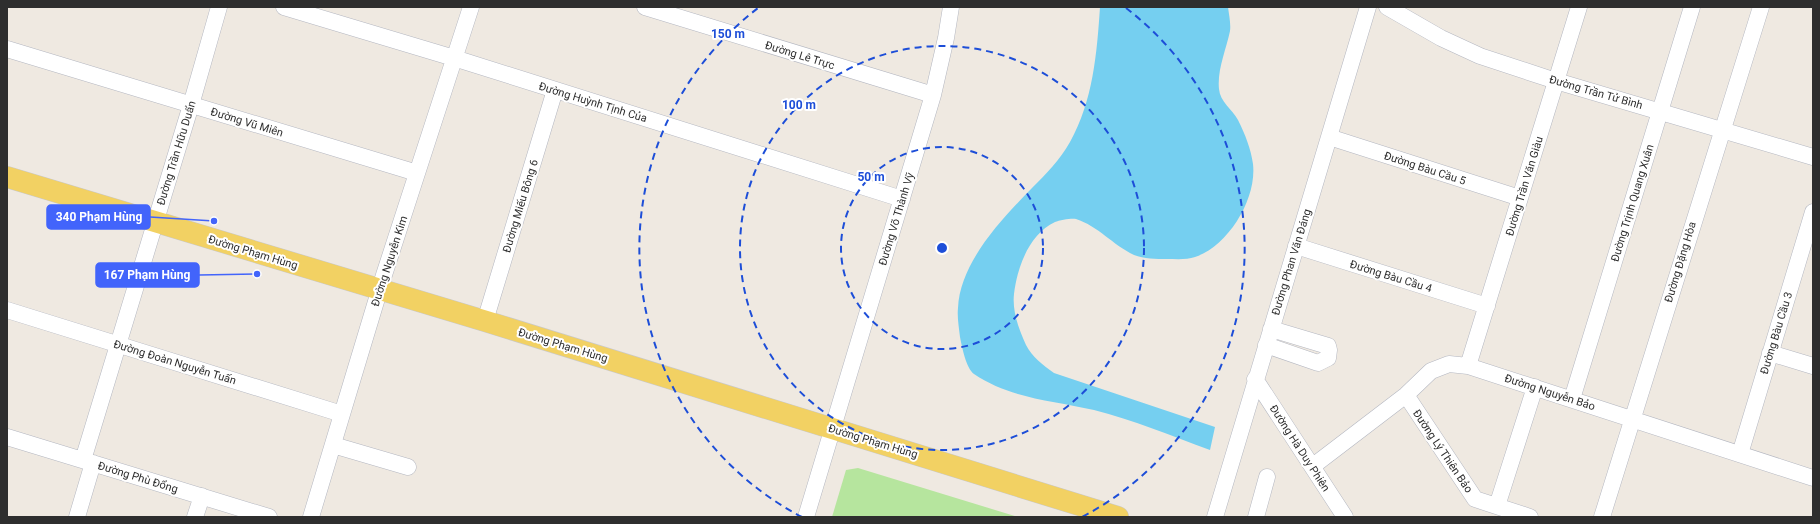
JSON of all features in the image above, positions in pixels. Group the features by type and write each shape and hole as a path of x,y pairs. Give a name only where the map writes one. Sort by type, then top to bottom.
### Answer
{"main road":[{"name":"Đường Phạm Hùng","path":"7,177 154,223 485,321 1118,517"}],"street":[{"name":"Đường Trần Hữu Duẩn","path":"77,517 88,461 118,344 191,105 219,7"},
{"name":"Đường Huỳnh Tịnh Của","path":"284,7 454,58 902,199"},
{"name":"Đường Nguyễn Kim","path":"311,517 380,289 471,7"},
{"name":"Đường Lê Trực","path":"645,7 678,12 933,95"},
{"name":"Đường Võ Thành Vỹ","path":"806,517 834,429 933,95 946,38 951,7"},
{"name":"Đường Phan Văn Đáng","path":"1215,517 1368,7"},
{"name":"Đường Trần Tử Bình","path":"1387,7 1441,38 1480,56 1556,81 1813,157"},
{"name":"Đường Trần Văn Giàu","path":"1468,366 1579,7"},
{"name":"Đường Trịnh Quang Xuân","path":"1572,399 1692,7"},
{"name":"Đường Đặng Hòa","path":"1602,517 1761,7"},
{"name":"Đường Vũ Miên","path":"7,49 417,173"},
{"name":"Đường Miếu Bông 6","path":"485,321 555,90"},
{"name":"Đường Bàu Cầu 5","path":"1329,137 1520,198"},
{"name":"Đường Bàu Cầu 3","path":"1740,454 1813,212"},
{"name":"Đường Bàu Cầu 4","path":"1296,246 1486,306"},
{"name":"Đường Đoàn Nguyễn Tuấn","path":"7,310 342,414"},
{"path":"1266,345 1318,362 1328,358 1328,346 1271,329"},
{"path":"1770,353 1813,366"},
{"name":"Đường Nguyễn Bảo","path":"1313,466 1406,395 1431,371 1449,364 1468,366 1813,478"},
{"name":"Đường Hà Duy Phiên","path":"1256,379 1345,517"},
{"path":"1497,506 1535,387"},
{"name":"Đường Lý Thiên Bảo","path":"1406,395 1475,499 1530,517"},
{"name":"Đường Phù Đổng","path":"7,437 268,517"},
{"path":"333,445 408,467"},
{"path":"1256,517 1267,477"},
{"path":"195,517 202,496"}],"green space":[{"path":"858,468 1018,517 832,517 846,470"}],"water":[{"path":"1100,7 1228,7 1230,31 1219,75 1219,89 1224,102 1236,116 1249,147 1253,164 1253,178 1250,192 1238,220 1219,243 1207,251 1189,259 1154,259 1134,255 1084,222 1076,219 1066,219 1055,222 1046,227 1031,243 1021,263 1014,294 1014,307 1017,320 1028,349 1038,360 1054,373 1215,427 1210,450 1123,418 1094,410 1032,398 1002,389 974,374 969,367 963,352 958,322 958,311 961,291 966,274 984,242 1008,213 1062,155 1070,142 1078,126 1089,93 1095,59"}],"place":[{"name":"340 Phạm Hùng","path":"214,221"},
{"name":"167 Phạm Hùng","path":"257,274"}]}
